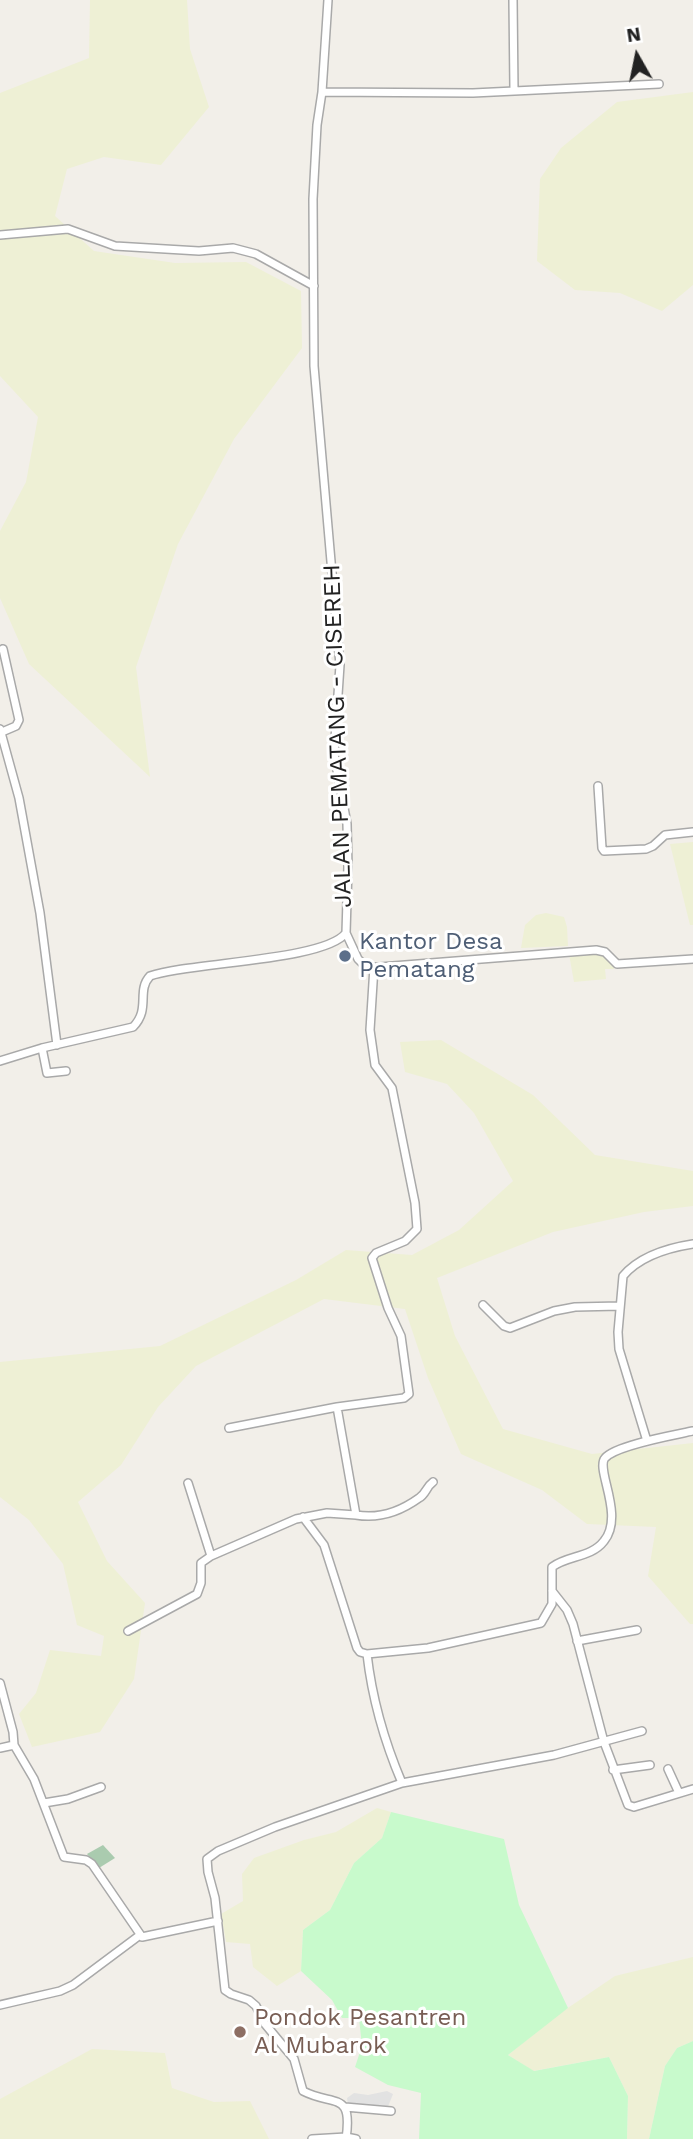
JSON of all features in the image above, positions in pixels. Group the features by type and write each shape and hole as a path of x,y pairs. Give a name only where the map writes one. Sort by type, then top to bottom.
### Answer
{"street":[{"name":"JALAN PEMATANG - CISEREH","path":"57,1045 133,1027 142,1017 145,986 150,976 327,946 337,942 346,933 348,832 334,754 340,665 314,366 313,188 317,125 323,92 328,0"},
{"path":"513,0 514,90"},
{"path":"323,92 413,94 659,84"},
{"path":"0,235 68,229 115,246 198,251 233,248 256,254 314,286"},
{"path":"0,1061 57,1045 40,914 19,798 1,730 16,726 19,720 3,649"},
{"path":"598,786 601,848 604,851 646,849 666,835 693,832"},
{"path":"346,933 362,964 368,968 596,950 605,952 617,964 693,959"},
{"path":"229,1428 337,1407 404,1398 409,1394 401,1336 388,1308 372,1258 376,1253 412,1236 417,1230 415,1203 392,1088 375,1065 370,1030 374,967"},
{"path":"42,1048 47,1073 66,1071"},
{"path":"648,1441 619,1349 623,1276 629,1269 661,1251 693,1244"},
{"path":"483,1305 504,1326 510,1328 554,1311 575,1307 620,1306"},
{"path":"337,1407 356,1516"},
{"path":"303,1517 324,1545 360,1652 367,1654 428,1648 536,1625 550,1608 551,1570 554,1564 588,1553 599,1546 609,1533 612,1515 602,1466 604,1460 614,1452 693,1431"},
{"path":"128,1631 197,1594 201,1583 201,1563 211,1556 303,1517 327,1513 378,1517 386,1515 419,1499 433,1482"},
{"path":"188,1483 211,1556"},
{"path":"552,1590 567,1610 604,1742 613,1770 630,1806 693,1788"},
{"path":"577,1641 637,1630"},
{"path":"367,1654 379,1715 402,1783"},
{"path":"0,1683 14,1745 24,1759 44,1803 64,1857 86,1860 92,1864 144,1938 218,1921"},
{"path":"391,2111 345,2107 337,2101 303,2091 294,2059 265,2024 256,2006 225,1990 218,1921 206,1863 209,1856 275,1827 402,1783 554,1755 642,1731"},
{"path":"0,1748 14,1745"},
{"path":"613,1770 650,1765"},
{"path":"668,1769 679,1793"},
{"path":"44,1803 75,1797 101,1787"},
{"path":"0,2004 60,1991 73,1985 140,1935"},
{"path":"345,2107 348,2116 346,2138"},
{"path":"312,2139 356,2139"}],"green space":[{"path":"90,0 187,0 190,49 209,107 161,165 104,157 67,169 55,216 94,251 175,263 246,262 301,291 302,348 234,439 178,544 136,667 150,777 29,664 0,598 0,531 26,482 38,417 0,376 0,93 89,58"},
{"path":"693,92 693,285 662,311 620,293 575,290 537,261 540,179 561,148 617,102"},
{"path":"693,842 693,925 690,925 670,844"},
{"path":"546,913 564,917 568,946 521,948 525,925 536,915"},
{"path":"596,951 606,954 613,962 614,969 605,969 606,979 574,982 569,954"},
{"path":"441,1040 533,1095 595,1155 693,1171 693,1206 644,1212 553,1232 437,1278 455,1336 503,1429 592,1454 693,1443 693,1624 690,1624 648,1576 656,1527 587,1524 542,1490 461,1454 428,1378 405,1309 324,1299 196,1366 158,1407 121,1465 78,1502 107,1561 145,1603 134,1679 100,1732 32,1747 19,1714 36,1693 50,1650 101,1656 104,1636 77,1625 63,1564 29,1520 0,1497 0,1362 160,1346 296,1280 346,1250 412,1255 459,1230 513,1181 474,1113 447,1084 405,1072 400,1042"},
{"path":"377,1808 391,1812 382,1838 354,1863 330,1910 303,1930 301,1971 277,1986 253,1967 250,1944 226,1942 221,1914 243,1901 242,1874 254,1858 336,1832"},
{"path":"391,1812 504,1839 519,1905 568,2008 508,2055 534,2071 609,2057 628,2096 627,2139 419,2139 421,2093 388,2085 355,2067 362,2046 359,2018 342,2018 332,2000 301,1971 303,1930 330,1910 354,1863 382,1838"},
{"path":"103,1845 115,1858 99,1868 87,1854"},
{"path":"693,1957 693,2041 677,2048 665,2066 649,2139 627,2139 628,2096 609,2057 533,2071 508,2055 556,2016 615,1976"},
{"path":"693,2041 693,2139 649,2139 665,2066 677,2048"},
{"path":"92,2049 165,2053 172,2088 214,2102 250,2101 269,2139 0,2139 0,2099"}],"shaded area":[{"path":"387,2091 393,2094 387,2109 348,2105 347,2098 354,2093 368,2095"}],"place":[{"name":"Kantor Desa Pematang","path":"345,956"},
{"name":"Pondok Pesantren Al Mubarok","path":"240,2032"}]}
